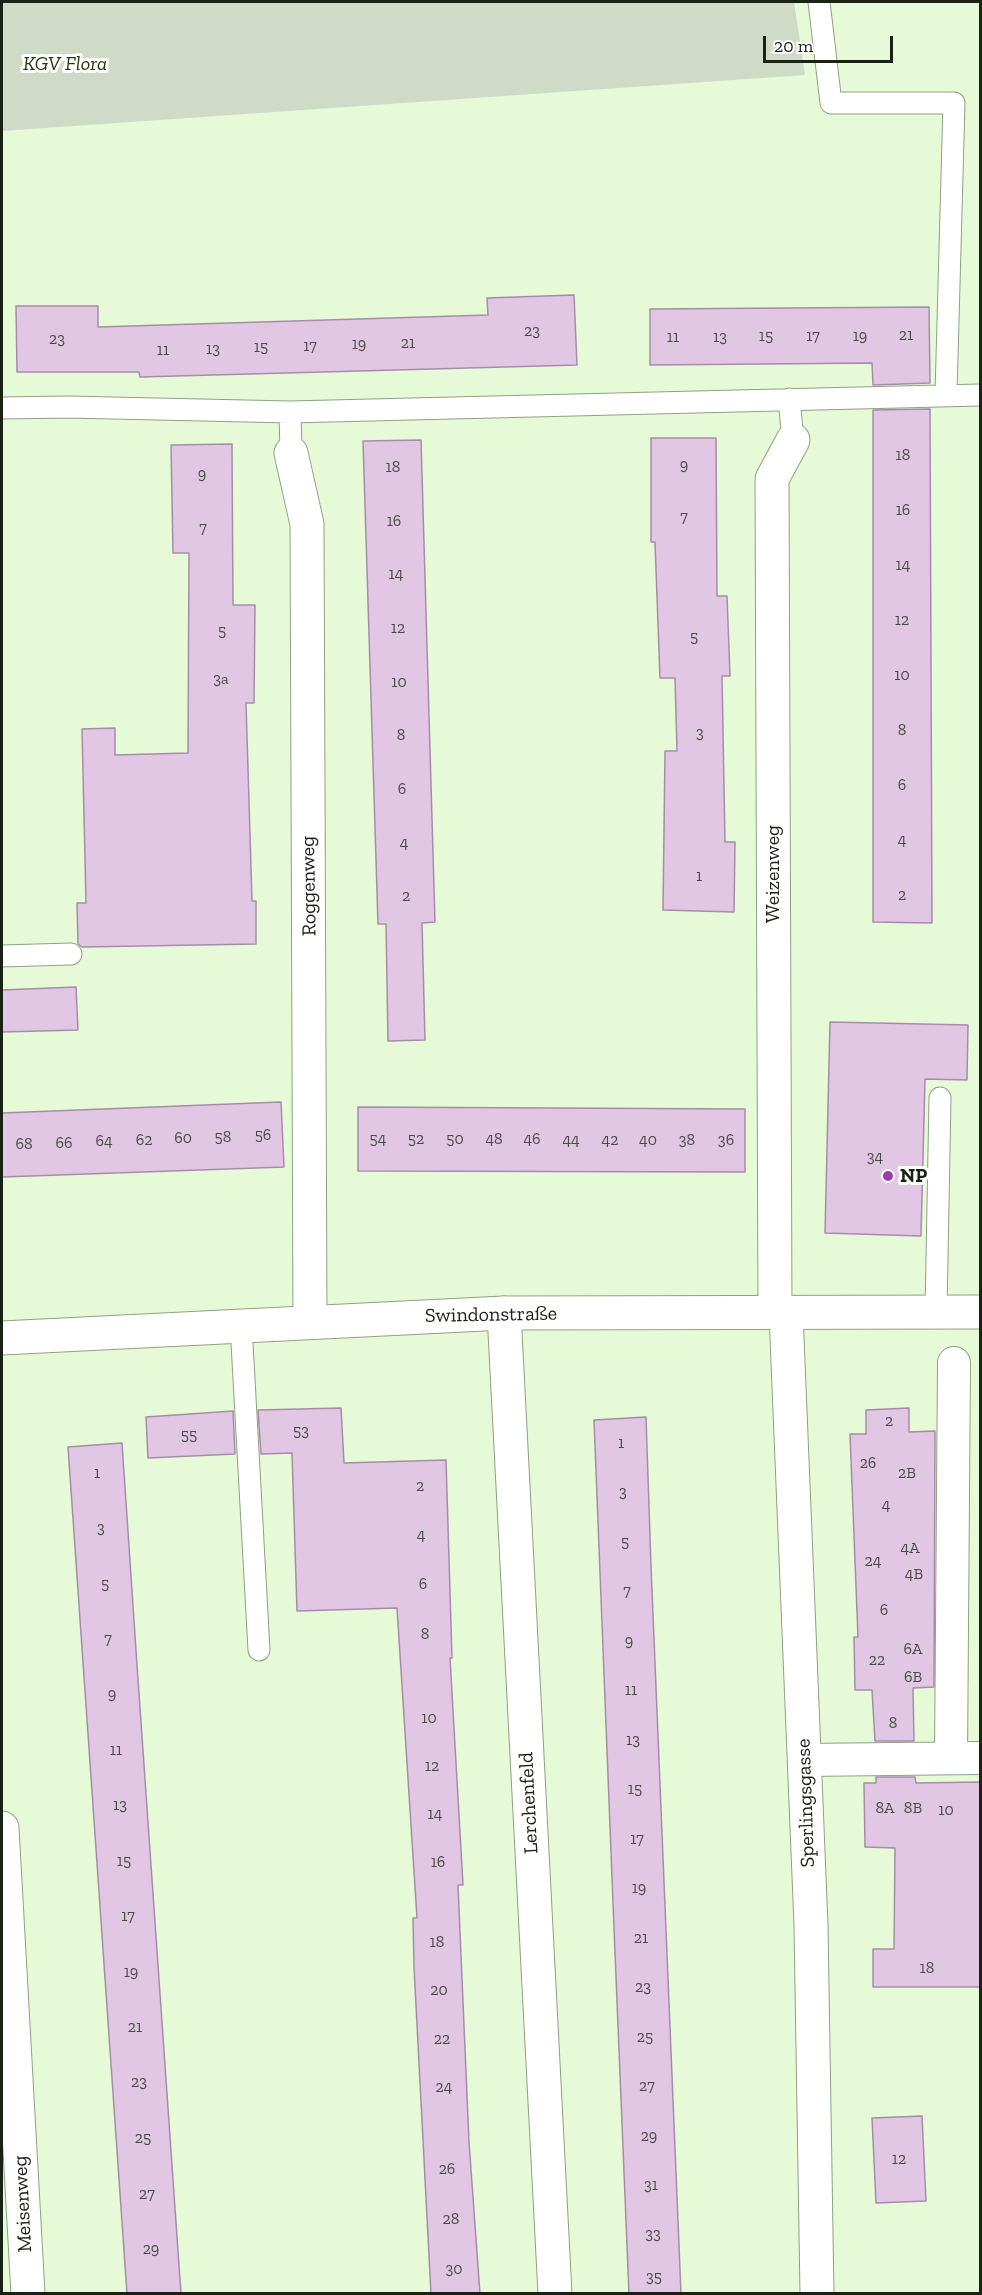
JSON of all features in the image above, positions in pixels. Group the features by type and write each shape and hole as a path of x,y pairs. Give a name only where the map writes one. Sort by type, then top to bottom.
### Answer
{"street":[{"name":"Weizenweg","path":"781,1313 772,479 793,440"},
{"name":"Roggenweg","path":"291,453 307,524 310,1321"},
{"name":"Swindonstraße","path":"2,1338 504,1313 981,1312"},
{"name":"Lerchenfeld","path":"504,1313 555,2294"},
{"name":"Sperlingsgasse","path":"781,1313 811,1925 817,2294"},
{"path":"804,1760 966,1758 954,1363"},
{"name":"Meisenweg","path":"2,1828 28,2294"}],"lane":[{"path":"819,2 831,103 954,103 946,394"},
{"path":"2,408 68,407 290,412 946,394 981,395"},
{"path":"789,399 793,440"},
{"path":"290,412 291,453"},
{"path":"2,956 71,954"},
{"path":"936,1311 940,1098"},
{"path":"241,1325 259,1650"}],"green space":[{"name":"KGV Flora","path":"2,2 794,2 805,75 2,131"}],"building":[{"path":"574,295 577,365 140,377 139,372 17,372 16,306 98,306 98,327 488,315 487,298"},
{"path":"929,307 930,383 873,385 872,363 650,365 650,309"},
{"path":"930,409 932,923 873,922 873,410"},
{"path":"651,438 716,438 717,596 727,596 730,676 722,676 725,842 735,842 734,912 663,910 665,751 677,751 675,678 660,678 655,542 651,542"},
{"path":"421,440 435,922 422,923 425,1040 388,1041 386,924 378,924 363,441"},
{"path":"232,444 233,605 255,605 254,703 246,703 252,901 256,901 256,944 82,947 78,944 77,903 86,903 82,729 115,728 115,755 188,753 189,553 173,553 171,445"},
{"path":"76,987 78,1030 2,1032 2,990"},
{"path":"830,1022 968,1025 967,1080 925,1079 921,1236 825,1233"},
{"path":"281,1102 284,1167 2,1177 2,1113"},
{"path":"358,1107 745,1109 745,1172 358,1171"},
{"path":"341,1408 344,1463 446,1460 452,1658 450,1658 463,1885 458,1885 469,2142 480,2294 431,2294 414,1967 413,1918 417,1918 397,1608 297,1611 292,1453 261,1454 258,1410"},
{"path":"909,1408 909,1432 935,1431 934,1687 913,1688 914,1741 875,1741 872,1690 855,1690 854,1637 858,1637 850,1434 866,1434 866,1410"},
{"path":"233,1411 235,1454 148,1458 146,1417"},
{"path":"646,1417 681,2294 629,2294 614,1928 594,1420"},
{"path":"122,1443 181,2294 127,2294 68,1447"},
{"path":"876,1777 915,1777 916,1783 981,1782 981,1987 873,1987 873,1949 894,1949 895,1848 865,1847 864,1783 876,1783"},
{"path":"922,2116 926,2201 876,2203 872,2118"}],"place":[{"name":"NP","path":"888,1176"}]}
